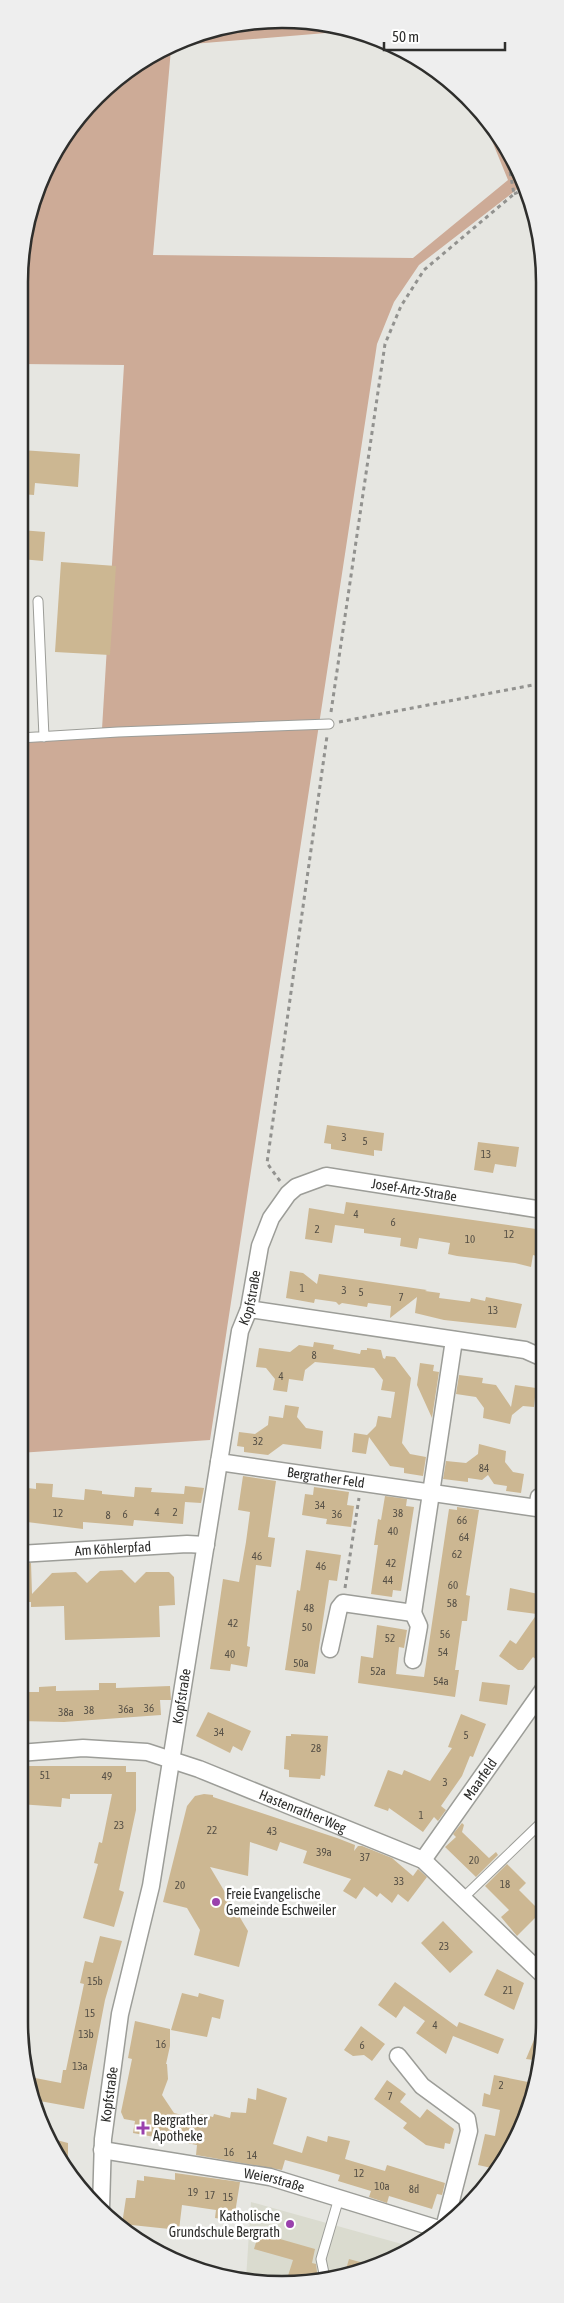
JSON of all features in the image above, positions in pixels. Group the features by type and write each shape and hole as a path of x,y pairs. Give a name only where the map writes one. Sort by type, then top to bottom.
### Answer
{"street":[{"name":"Josef-Artz-Straße","path":"288,1194 296,1187 326,1176 536,1209"},
{"name":"Kopfstraße","path":"101,2200 102,2150 120,2014 151,1886 240,1331 249,1309 260,1246 271,1218 288,1194"},
{"path":"249,1309 525,1350 536,1355"},
{"path":"413,1660 419,1626 413,1613 454,1340"},
{"name":"Bergrather Feld","path":"220,1462 536,1508"},
{"name":"Am Köhlerpfad","path":"28,1553 188,1544 206,1546"},
{"path":"330,1649 339,1608 343,1603 413,1613"},
{"name":"Maarfeld","path":"423,1860 536,1705"},
{"name":"Hastenrather Weg","path":"28,1752 83,1748 147,1752 423,1860 536,1968"},
{"path":"398,2056 422,2086 467,2119 469,2131 444,2217"},
{"name":"Weierstraße","path":"102,2150 270,2177 431,2227"}],"lane":[{"path":"38,601 44,737"},
{"path":"28,738 118,732 329,724"},
{"path":"463,1898 536,1828"},
{"path":"324,2272 322,2259 339,2198"}],"path":[{"path":"509,168 514,194"},
{"path":"288,1194 267,1163 385,344 401,306 424,270 514,194 520,192"},
{"path":"329,724 536,684"},
{"path":"343,1603 361,1483"}],"shaded area":[{"path":"265,28 299,28 333,32 193,44 232,32"},
{"path":"171,53 153,255 413,258 508,180 489,135 510,169 518,188 419,265 394,302 377,344 210,1440 28,1452 28,734 102,729 124,365 28,364 28,265 32,232 41,200 54,169 80,127 102,102 127,80 169,54"},
{"name":"Katholische Grundschule Bergrath","path":"251,2202 403,2244 364,2262 332,2271 282,2276 246,2273"}],"building":[{"path":"28,450 80,454 78,487 35,483 34,495 28,495"},
{"path":"28,531 45,532 43,561 28,560"},
{"path":"61,562 116,566 110,655 55,652"},
{"path":"327,1125 384,1133 382,1151 374,1150 374,1156 331,1149 331,1144 324,1143"},
{"path":"478,1142 519,1147 516,1167 495,1164 493,1173 474,1170"},
{"path":"346,1202 536,1229 536,1256 533,1255 531,1267 515,1263 457,1256 448,1254 450,1243 419,1238 417,1249 400,1246 401,1238 364,1233 364,1229 335,1225 332,1243 305,1239 309,1208 344,1214"},
{"path":"290,1271 303,1273 317,1284 319,1274 427,1290 425,1291 440,1293 439,1298 470,1302 471,1298 485,1301 486,1297 522,1304 516,1328 444,1320 415,1313 417,1297 390,1318 391,1306 368,1303 367,1307 342,1303 339,1305 336,1302 315,1299 314,1303 286,1298"},
{"path":"314,1342 334,1345 333,1349 360,1354 361,1350 367,1350 367,1348 381,1350 385,1359 386,1356 395,1357 411,1378 402,1443 410,1454 426,1457 423,1476 404,1473 404,1468 390,1466 369,1437 366,1454 352,1452 354,1433 367,1435 376,1426 378,1416 391,1418 395,1392 381,1390 383,1380 374,1368 315,1362 305,1370 303,1381 289,1379 287,1392 273,1390 275,1379 266,1368 256,1367 259,1348 290,1352 299,1345 313,1347"},
{"path":"420,1363 434,1365 433,1371 439,1372 432,1418 417,1385"},
{"path":"459,1375 483,1378 482,1383 496,1385 511,1407 515,1385 536,1388 534,1407 523,1406 512,1415 510,1424 483,1418 484,1408 476,1397 456,1394"},
{"path":"285,1405 299,1407 297,1417 306,1428 323,1431 321,1449 283,1444 268,1455 244,1452 244,1447 237,1446 239,1432 255,1434 268,1425 269,1416 283,1418"},
{"path":"479,1444 506,1451 505,1462 513,1472 524,1474 521,1493 506,1491 507,1486 494,1484 488,1475 482,1480 468,1478 468,1482 443,1479 446,1461 466,1463 478,1454"},
{"path":"243,1476 276,1481 268,1537 275,1538 271,1567 256,1565 247,1646 250,1647 247,1667 231,1664 230,1671 210,1669 223,1579 239,1582 246,1542 250,1512 238,1510"},
{"path":"36,1483 53,1484 52,1497 84,1500 85,1489 102,1491 102,1494 134,1497 135,1487 152,1488 151,1492 184,1494 185,1486 204,1488 201,1503 185,1502 183,1524 134,1520 133,1526 83,1522 83,1529 28,1522 28,1488 36,1489"},
{"path":"314,1487 349,1492 347,1505 354,1506 351,1527 326,1524 327,1519 302,1515 305,1494 313,1495"},
{"path":"385,1496 407,1499 406,1506 414,1507 401,1591 393,1590 392,1597 371,1594 378,1545 374,1545 378,1519 381,1520"},
{"path":"457,1507 479,1510 466,1595 470,1596 467,1621 462,1621 455,1670 459,1670 455,1697 358,1683 361,1656 373,1658 377,1625 407,1630 404,1648 399,1647 396,1674 424,1677 449,1509 457,1510"},
{"path":"306,1550 341,1555 337,1581 329,1580 315,1674 285,1670 297,1590 300,1591"},
{"path":"28,1563 31,1563 32,1594 52,1573 76,1572 87,1583 100,1571 122,1570 135,1583 146,1572 169,1572 174,1577 175,1605 159,1606 160,1637 65,1640 64,1606 31,1607 31,1602 28,1602"},
{"path":"510,1588 536,1594 536,1614 507,1610"},
{"path":"536,1615 536,1659 533,1657 523,1670 518,1670 499,1656 510,1640 516,1644"},
{"path":"482,1682 510,1685 507,1705 479,1701"},
{"path":"99,1683 116,1683 116,1688 170,1686 171,1700 160,1700 161,1715 64,1722 28,1721 28,1692 39,1692 39,1687 56,1686 56,1691 99,1690"},
{"path":"208,1712 251,1731 242,1751 233,1746 230,1753 196,1736"},
{"path":"461,1714 486,1724 473,1757 470,1756 462,1776 441,1806 446,1810 438,1821 434,1817 423,1832 389,1808 388,1811 374,1806 388,1770 402,1775 404,1770 430,1781 452,1748 448,1747"},
{"path":"291,1734 328,1736 325,1776 321,1775 320,1779 289,1777 289,1770 284,1769 286,1736 291,1736"},
{"path":"28,1766 126,1766 126,1772 136,1772 136,1810 119,1890 124,1892 114,1927 83,1918 98,1864 94,1863 99,1842 102,1843 112,1794 70,1794 70,1799 62,1798 61,1807 28,1805"},
{"path":"213,1795 213,1797 337,1838 355,1845 354,1851 358,1846 362,1846 392,1858 413,1876 418,1869 427,1877 408,1902 398,1894 392,1903 380,1893 377,1897 364,1887 356,1899 343,1891 351,1879 303,1863 307,1851 280,1842 277,1851 250,1842 248,1876 210,1867 248,1931 239,1967 194,1955 200,1930 187,1908 163,1902 187,1806 195,1796"},
{"path":"462,1823 464,1825 462,1832 489,1858 496,1852 498,1855 476,1877 445,1847 456,1837 453,1834"},
{"path":"507,1864 526,1883 519,1890 536,1907 536,1917 517,1936 501,1917 509,1910 485,1886"},
{"path":"443,1921 473,1952 450,1973 421,1943"},
{"path":"100,1936 122,1941 105,2000 84,2109 40,2101 34,2078 61,2083 63,2070 66,2070 84,1984 80,1983 85,1961 93,1963"},
{"path":"497,1969 524,1983 514,2010 484,1995"},
{"path":"395,1982 457,2027 459,2022 504,2039 498,2054 453,2036 446,2054 416,2033 425,2021 404,2006 396,2018 378,2005"},
{"path":"182,1993 198,1997 199,1993 224,2000 220,2019 212,2017 207,2037 171,2030"},
{"path":"135,2021 170,2029 170,2046 166,2064 168,2079 162,2095 174,2113 199,2119 200,2114 213,2117 214,2114 230,2118 231,2112 246,2113 248,2098 256,2100 257,2088 287,2098 273,2144 302,2153 307,2136 327,2142 328,2136 350,2141 345,2159 385,2171 387,2165 445,2183 442,2195 437,2194 432,2209 389,2196 387,2203 369,2197 371,2191 338,2181 340,2175 323,2170 285,2160 282,2170 196,2155 197,2145 133,2133 135,2121 124,2119 121,2112 132,2059 128,2058"},
{"path":"361,2026 385,2044 372,2061 364,2055 353,2056 344,2050"},
{"path":"536,2035 533,2060 526,2059"},
{"path":"494,2075 528,2082 523,2103 510,2134 490,2168 478,2165 485,2134 495,2136 500,2110 482,2106 484,2093 490,2095"},
{"path":"387,2080 406,2094 400,2102 420,2118 427,2109 454,2129 450,2144 445,2143 444,2149 426,2145 403,2128 407,2123 374,2099"},
{"path":"58,2140 68,2143 68,2158"},
{"path":"175,2173 240,2182 235,2213 229,2212 228,2220 215,2218 216,2210 182,2205 179,2230 130,2225 123,2219 126,2198 135,2198 137,2180 144,2181 144,2176 175,2180"},
{"path":"259,2233 315,2249 312,2263 316,2264 317,2273 288,2276 293,2260 254,2249"},
{"path":"349,2259 362,2263 348,2267 347,2267"}],"place":[{"name":"Freie Evangelische Gemeinde Eschweiler","path":"216,1902"},
{"name":"Bergrather Apotheke","path":"143,2128"},
{"name":"Katholische Grundschule Bergrath","path":"290,2224"}]}
